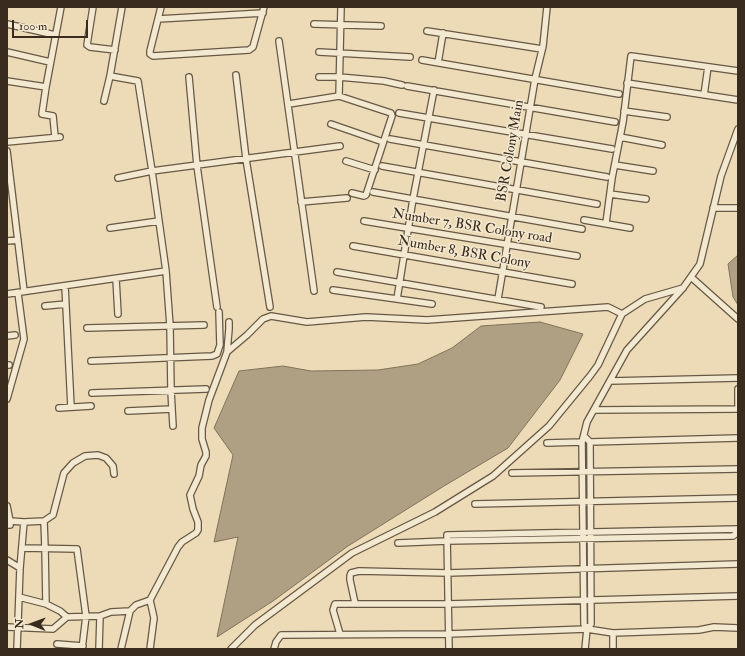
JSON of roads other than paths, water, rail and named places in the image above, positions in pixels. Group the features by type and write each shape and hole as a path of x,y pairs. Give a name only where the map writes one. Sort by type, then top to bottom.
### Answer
{"street":[{"path":"7,142 58,137 53,116 42,114 50,62 61,7"},
{"path":"92,7 87,45 90,47 115,50"},
{"path":"104,101 115,50 122,7"},
{"path":"161,7 150,51 150,54 153,56 249,50 253,47 264,7"},
{"path":"339,96 341,7"},
{"name":"BSR Colony Main","path":"498,300 535,80 543,46 547,7"},
{"path":"158,18 262,14"},
{"path":"7,24 55,35"},
{"path":"314,24 381,26"},
{"path":"427,31 542,49"},
{"path":"438,63 443,33"},
{"path":"279,41 314,291"},
{"path":"7,52 50,62"},
{"path":"319,52 410,57"},
{"path":"606,223 631,56 738,71"},
{"path":"422,60 619,94"},
{"path":"704,95 708,67"},
{"path":"236,75 246,159 270,307"},
{"path":"110,76 138,81 166,271 170,326 173,426"},
{"path":"91,361 212,356 217,354 220,345 218,310 198,166 189,77"},
{"path":"319,77 339,77 384,81 404,86 615,122"},
{"path":"7,81 46,87"},
{"path":"627,83 738,100"},
{"path":"397,299 413,199 434,90"},
{"path":"289,104 339,96 391,113 392,116 366,195 364,196 352,193"},
{"path":"624,110 667,117"},
{"path":"399,113 612,149"},
{"path":"331,124 383,142"},
{"path":"587,629 584,624 582,442 587,422 627,350 683,288 700,264 721,176 738,129"},
{"path":"620,137 662,145"},
{"path":"390,139 607,177"},
{"path":"118,178 152,171 340,146"},
{"path":"7,151 10,192 18,240 24,338 7,399"},
{"path":"346,161 374,170"},
{"path":"615,165 653,171"},
{"path":"382,166 597,204"},
{"path":"374,192 582,229"},
{"path":"610,194 646,199"},
{"path":"301,202 347,198"},
{"path":"713,208 738,208"},
{"path":"584,220 630,228"},
{"path":"110,228 159,221"},
{"name":"Number 7, BSR Colony road","path":"364,221 577,256"},
{"path":"7,241 18,240"},
{"name":"Number 8, BSR Colony","path":"353,246 572,284"},
{"path":"7,294 166,271"},
{"path":"337,272 541,307"},
{"path":"691,277 738,319"},
{"path":"116,279 118,314"},
{"path":"65,286 71,407"},
{"path":"231,649 255,625 352,553 435,512 493,476 549,426 590,376 598,365 622,314 645,299 683,288"},
{"path":"333,290 432,304"},
{"path":"45,306 66,304"},
{"path":"226,352 247,335 263,319 271,316 307,322 366,317 427,320 604,307 613,308 622,314"},
{"path":"150,649 154,618 150,600 178,547 182,542 198,530 198,522 190,494 199,476 201,465 206,456 202,439 202,428 209,400 226,352 229,322"},
{"path":"87,328 204,325"},
{"path":"7,336 15,335"},
{"path":"610,381 738,378"},
{"path":"92,393 206,389"},
{"path":"738,389 738,405"},
{"path":"59,408 91,406"},
{"path":"594,410 738,409"},
{"path":"128,411 172,410"},
{"path":"584,436 590,442 591,600 591,624 587,629 585,649"},
{"path":"590,442 738,438"},
{"path":"547,443 582,442"},
{"path":"7,506 8,523 44,521 53,515 64,473 73,463 85,456 98,455 106,458 113,466 114,474"},
{"path":"512,473 738,468"},
{"path":"475,504 738,498"},
{"path":"44,521 46,604"},
{"path":"17,649 20,568 24,522"},
{"path":"398,543 583,539 590,536 738,531"},
{"path":"449,649 447,535 583,532 590,536"},
{"path":"22,548 78,549 86,616 82,648 56,644"},
{"path":"7,560 20,568"},
{"path":"355,603 350,580 350,576 354,572 448,573 738,564"},
{"path":"340,634 333,606 338,604 448,604 738,596"},
{"path":"19,597 46,604 60,611 66,617"},
{"path":"121,649 130,611 136,605 150,600"},
{"path":"7,627 53,629 66,617 100,616 111,612 130,611"},
{"path":"99,649 100,616"},
{"path":"274,649 276,642 281,635 448,634 587,629 613,632 699,630 714,627 738,628"},
{"path":"613,632 613,649"}]}
